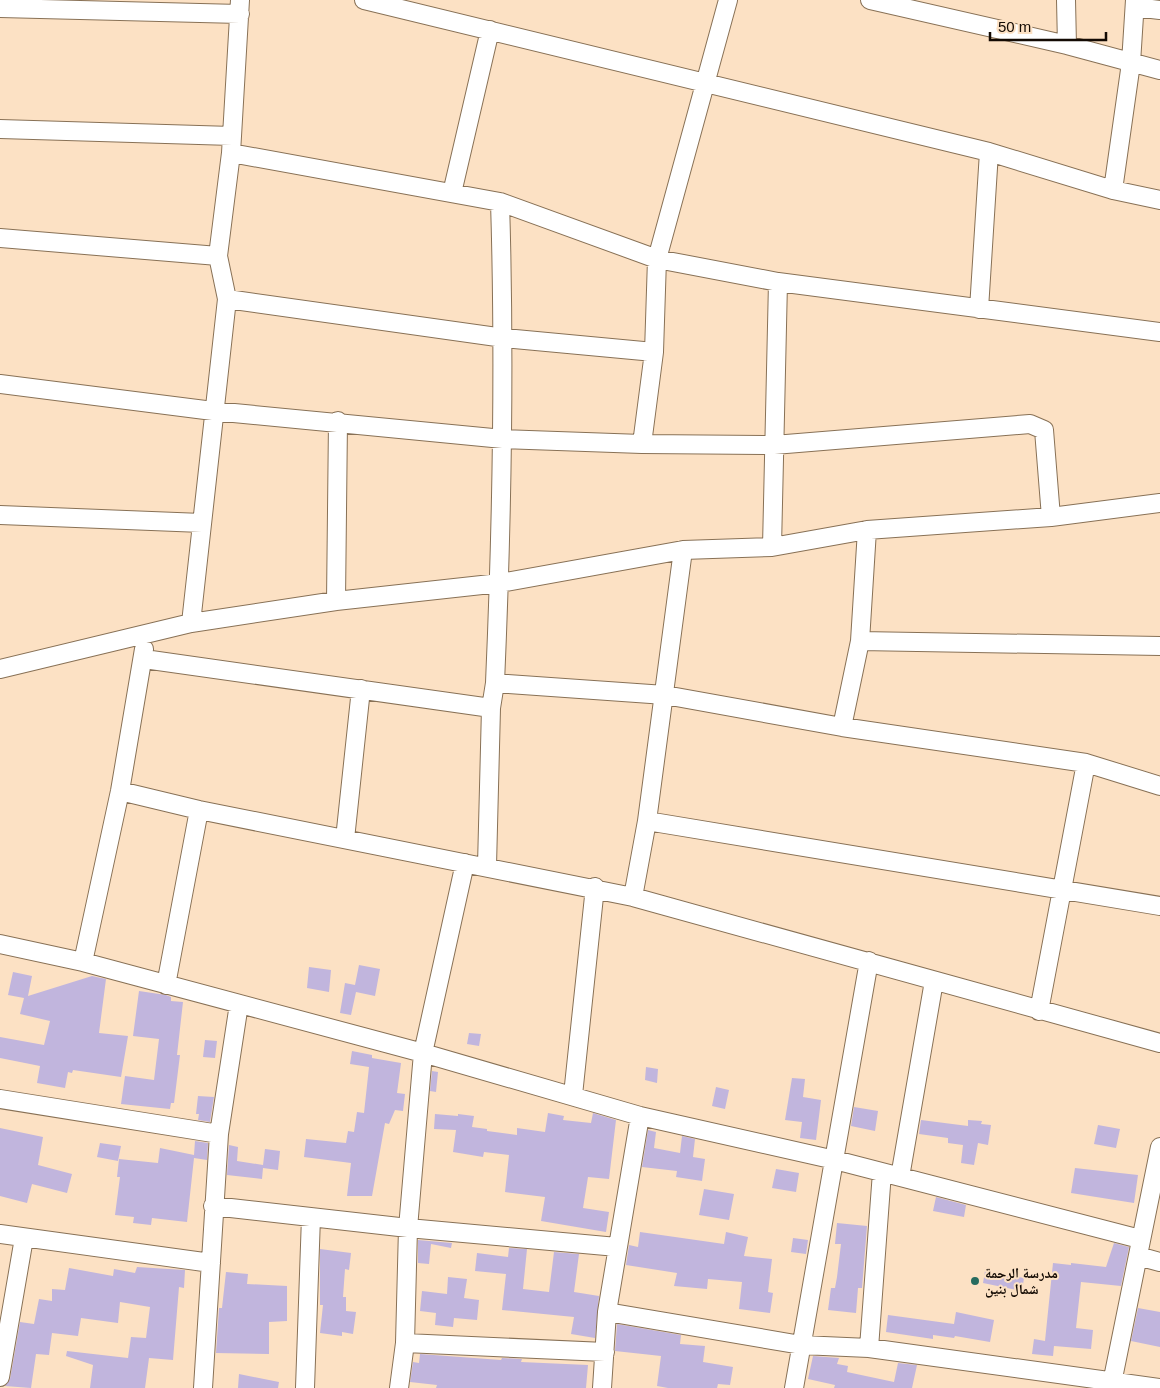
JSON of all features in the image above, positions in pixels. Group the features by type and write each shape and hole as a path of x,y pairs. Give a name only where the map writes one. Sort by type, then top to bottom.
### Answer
{"street":[{"path":"364,0 989,152 1114,190 1160,200"},
{"path":"642,444 654,352 657,259 728,0"},
{"path":"870,0 1067,45 1160,70"},
{"path":"1066,0 1067,45"},
{"path":"1114,190 1131,63 1135,3 1160,10"},
{"path":"0,8 240,7 231,153 218,256 227,299 213,411 191,623"},
{"path":"452,193 490,30"},
{"path":"0,129 232,136"},
{"path":"980,309 989,152"},
{"path":"231,153 500,202 657,259 778,282 1160,332"},
{"path":"487,866 491,708 495,683 500,583 503,439 504,338 500,202"},
{"path":"0,238 218,256"},
{"path":"772,547 778,282"},
{"path":"227,299 504,338 654,352"},
{"path":"0,384 213,411 503,439 642,444 774,445 1030,424 1044,430 1051,517"},
{"path":"336,601 338,422"},
{"path":"0,669 144,636 191,623 336,601 500,583 683,550 772,547 867,530 1051,517 1160,503"},
{"path":"0,515 202,523"},
{"path":"842,726 860,641 867,530"},
{"path":"633,896 647,821 683,550"},
{"path":"83,962 120,791 144,659 144,636"},
{"path":"860,641 1160,646"},
{"path":"144,659 491,708"},
{"path":"495,683 665,695 842,726 1086,763 1160,786"},
{"path":"345,839 361,689"},
{"path":"1039,1011 1086,763"},
{"path":"120,791 198,810 633,896 869,961 1039,1011 1160,1043"},
{"path":"166,984 198,810"},
{"path":"647,821 1160,906"},
{"path":"399,1388 405,1343 408,1228 423,1053 465,864"},
{"path":"573,1096 595,888"},
{"path":"0,944 83,962 423,1053 640,1116 882,1172 1139,1247 1160,1262"},
{"path":"794,1388 869,961"},
{"path":"900,1177 934,981"},
{"path":"203,1388 219,1134 239,1004"},
{"path":"0,1099 219,1134"},
{"path":"602,1388 607,1312 640,1116"},
{"path":"1112,1385 1159,1154"},
{"path":"869,1348 882,1172"},
{"path":"213,1206 408,1228 617,1247"},
{"path":"305,1388 311,1217"},
{"path":"0,1234 211,1263"},
{"path":"0,1377 24,1238"},
{"path":"607,1312 801,1345 869,1348 1112,1385 1160,1388"},
{"path":"405,1343 605,1352"}],"building":[{"path":"359,965 380,969 375,996 356,992 351,1015 340,1013 345,983 355,985"},
{"path":"309,967 331,970 329,992 307,988"},
{"path":"13,972 32,976 28,996 92,976 106,979 99,1033 128,1036 121,1077 73,1070 72,1073 68,1072 65,1088 37,1083 40,1066 0,1058 0,1037 44,1045 50,1021 20,1014 24,998 8,995"},
{"path":"139,991 166,995 171,997 171,1001 183,1002 177,1055 180,1055 174,1103 171,1103 170,1109 121,1104 125,1076 154,1080 159,1039 133,1036"},
{"path":"469,1033 481,1034 479,1046 467,1044"},
{"path":"205,1040 217,1041 215,1058 203,1057"},
{"path":"352,1051 372,1055 372,1058 401,1063 397,1093 405,1094 403,1111 395,1110 389,1124 385,1123 372,1196 347,1196 351,1163 304,1157 306,1139 346,1143 348,1131 354,1132 357,1112 364,1113 369,1067 350,1064"},
{"path":"646,1067 658,1069 657,1083 645,1080"},
{"path":"432,1071 438,1072 436,1092 430,1091"},
{"path":"792,1078 805,1079 803,1097 821,1100 816,1140 800,1138 802,1122 785,1120"},
{"path":"716,1087 729,1090 725,1109 712,1106"},
{"path":"198,1096 214,1097 210,1122 198,1120 199,1114 196,1114"},
{"path":"854,1107 878,1111 875,1131 851,1126"},
{"path":"548,1113 564,1116 563,1120 591,1123 593,1113 616,1120 609,1179 588,1177 583,1208 609,1212 606,1232 541,1221 545,1197 505,1192 509,1155 484,1152 483,1157 453,1152 456,1130 434,1129 435,1114 458,1116 458,1114 474,1116 472,1127 487,1129 487,1131 517,1135 517,1128 545,1132"},
{"path":"921,1120 968,1126 968,1120 982,1121 981,1124 991,1125 988,1145 978,1143 974,1165 961,1163 963,1145 948,1143 948,1138 919,1134"},
{"path":"1098,1125 1120,1129 1116,1148 1094,1144"},
{"path":"0,1128 43,1137 38,1165 72,1174 67,1193 32,1184 27,1203 0,1196"},
{"path":"648,1130 656,1132 654,1148 680,1153 682,1136 695,1139 693,1157 705,1159 702,1181 676,1177 677,1171 642,1167"},
{"path":"195,1141 208,1143 207,1160 194,1158 187,1222 152,1218 151,1225 133,1223 134,1217 115,1215 120,1177 117,1177 119,1159 158,1163 160,1148 194,1155"},
{"path":"100,1143 121,1146 118,1161 97,1157"},
{"path":"229,1145 238,1147 237,1161 263,1165 265,1149 280,1151 278,1170 263,1168 262,1179 227,1175"},
{"path":"1075,1168 1138,1175 1134,1203 1071,1193"},
{"path":"776,1169 799,1173 796,1192 772,1188"},
{"path":"704,1189 734,1194 729,1220 699,1215"},
{"path":"936,1197 966,1205 964,1217 933,1211"},
{"path":"837,1223 867,1226 862,1288 858,1288 856,1313 828,1310 831,1288 835,1288 841,1244 835,1244"},
{"path":"640,1232 724,1244 726,1232 748,1237 744,1256 772,1259 768,1292 773,1293 770,1313 739,1309 742,1282 708,1279 707,1289 674,1286 677,1273 626,1265 629,1245 638,1247"},
{"path":"793,1238 808,1240 806,1254 791,1252"},
{"path":"418,1240 452,1243 451,1248 431,1244 429,1264 418,1263"},
{"path":"1114,1243 1129,1247 1121,1286 1081,1282 1076,1328 1093,1330 1091,1349 1054,1346 1053,1356 1032,1354 1034,1339 1045,1341 1053,1263 1106,1267"},
{"path":"509,1248 527,1249 523,1289 549,1292 554,1252 579,1254 574,1292 599,1296 595,1338 571,1334 574,1317 502,1310 506,1274 475,1271 477,1253 508,1257"},
{"path":"320,1249 351,1253 349,1270 345,1269 343,1297 346,1297 346,1311 356,1312 353,1334 342,1332 342,1336 320,1333 323,1305 320,1305"},
{"path":"137,1267 185,1270 184,1288 179,1287 173,1360 149,1358 145,1388 90,1388 93,1365 66,1356 67,1351 128,1358 131,1337 146,1338 150,1307 120,1302 118,1323 81,1318 78,1336 52,1333 49,1355 36,1354 31,1388 5,1386 10,1379 20,1322 34,1324 39,1299 52,1301 52,1289 65,1290 69,1268 113,1276 114,1269 135,1273"},
{"path":"985,1271 1024,1278 1022,1291 983,1283"},
{"path":"226,1272 248,1274 247,1284 287,1286 287,1321 269,1322 269,1354 216,1353 219,1308 222,1308"},
{"path":"448,1277 467,1279 464,1298 479,1300 477,1320 454,1318 453,1327 435,1325 436,1313 420,1311 422,1291 447,1294"},
{"path":"1138,1308 1160,1312 1160,1347 1131,1341"},
{"path":"956,1312 994,1320 990,1342 955,1336 954,1338 933,1335 933,1339 886,1332 888,1315 954,1324"},
{"path":"617,1324 681,1335 680,1344 705,1346 703,1362 733,1367 730,1385 718,1384 717,1388 668,1388 657,1386 661,1356 615,1351"},
{"path":"420,1354 501,1360 502,1358 522,1359 521,1362 588,1365 586,1388 436,1388 437,1385 410,1382 413,1362 419,1363"},
{"path":"813,1356 839,1358 837,1364 848,1366 847,1372 894,1382 898,1363 917,1365 912,1388 834,1388 835,1385 808,1379"},
{"path":"239,1374 279,1382 278,1388 238,1388"}],"place":[{"name":"مدرسة الرحمة شمال بنين","path":"975,1281"}]}
